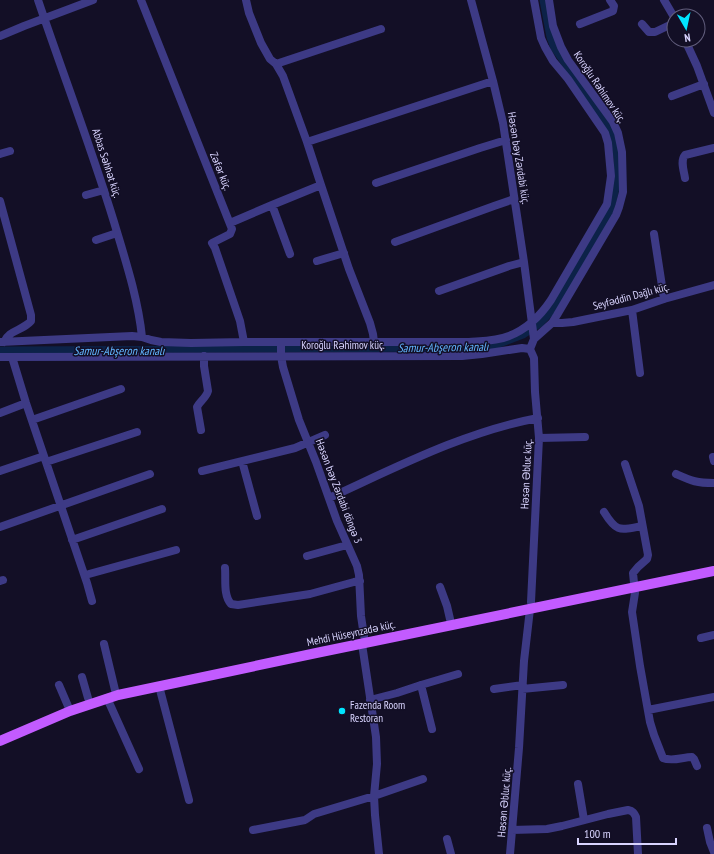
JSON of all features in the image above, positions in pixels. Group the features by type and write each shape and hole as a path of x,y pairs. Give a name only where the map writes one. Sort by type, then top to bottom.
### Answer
{"main road":[{"name":"Mehdi Hüseynzadə küç.","path":"634,584 714,564"},
{"name":"Mehdi Hüseynzadə küç.","path":"0,734 88,698 172,676 363,640 634,584 714,571"},
{"name":"Mehdi Hüseynzadə küç.","path":"0,741 107,698 450,619 530,605"}],"street":[{"name":"Abbas Səhhət küç.","path":"38,0 104,190 136,299 142,337"},
{"path":"0,36 12,30 93,0"},
{"name":"Zəfər küç.","path":"141,0 230,223"},
{"path":"246,0 249,13 261,43 270,59 276,64 283,76 344,253 370,323 374,342"},
{"name":"Həsən bəy Zərdabi küç.","path":"471,0 503,123 534,339"},
{"name":"Koroğlu Rəhimov küç.","path":"2,342 132,336 161,342 191,343 480,342 509,336 522,330 544,310 551,300 607,204 612,176 608,143 605,133 568,79 553,62 541,38 534,0"},
{"name":"Koroğlu Rəhimov küç.","path":"0,357 462,356 522,348 530,349 534,339 552,324 616,216 623,192 622,152 618,133 613,122 568,60 561,47 553,26 549,0"},
{"path":"580,24 613,10 614,6 610,0"},
{"path":"642,24 649,32 655,32 666,26"},
{"path":"276,64 380,29"},
{"path":"688,48 704,84 714,113"},
{"path":"307,142 493,81"},
{"path":"672,96 704,84"},
{"path":"376,183 506,140"},
{"path":"685,178 683,158 685,155 714,148"},
{"path":"0,154 10,151"},
{"path":"244,342 240,321 212,243 230,234 232,230 230,223 321,185"},
{"path":"86,195 104,190"},
{"path":"395,242 514,199"},
{"path":"0,201 31,314 31,321 27,326 11,333 2,342"},
{"path":"272,205 290,254"},
{"path":"96,240 117,233"},
{"path":"654,234 664,299"},
{"path":"316,261 344,253"},
{"path":"439,291 524,262"},
{"name":"Seyfəddin Dağlı küç.","path":"552,324 562,324 632,310 664,299 714,286"},
{"path":"632,310 640,373"},
{"name":"Həsən bəy Zərdabi döngə 3","path":"281,342 283,367 299,420 347,545 357,566 360,581 363,640 376,738 377,764 374,796 379,854"},
{"name":"Həsən Əbluc küç.","path":"510,854 519,752 524,661 530,605 539,438 534,358 530,349"},
{"path":"201,430 197,407 207,395 208,391 204,356"},
{"path":"12,357 92,601"},
{"path":"32,420 122,388"},
{"path":"0,413 26,403"},
{"path":"329,498 460,439 538,418"},
{"path":"0,471 137,432"},
{"path":"202,471 295,448 325,435"},
{"path":"539,438 585,437"},
{"path":"242,461 257,516"},
{"path":"625,464 636,496 648,555 647,559 633,573 633,617 648,710 654,735 663,758 670,760 692,757 697,766"},
{"path":"0,527 150,474"},
{"path":"676,474 693,482 714,483"},
{"path":"72,540 162,508"},
{"path":"604,512 615,527 624,530 642,526"},
{"path":"307,556 347,545"},
{"path":"89,574 176,550"},
{"path":"225,568 227,600 231,604 238,605 310,594 360,581"},
{"path":"440,587 450,619"},
{"path":"701,638 714,635"},
{"path":"104,644 115,690"},
{"path":"370,700 397,694 458,674"},
{"path":"82,677 88,698"},
{"path":"60,685 68,706"},
{"path":"421,685 432,729"},
{"path":"494,689 563,685"},
{"path":"159,686 189,800"},
{"path":"648,710 714,697"},
{"path":"107,698 139,769"},
{"path":"253,830 305,820 314,814 374,796 423,779"},
{"path":"578,784 584,820"},
{"path":"512,830 547,829 628,810 632,811 636,817 638,854"},
{"path":"707,828 714,852"},
{"path":"447,839 451,854"}],"waterway":[{"name":"Samur-Abşeron kanalı","path":"0,350 475,348 494,346 523,335 541,323 551,312 609,214 613,203 617,180 617,157 612,134 607,124 554,48 550,37 543,0"}],"place":[{"name":"Fazenda Room Restoran","path":"342,711"}]}
